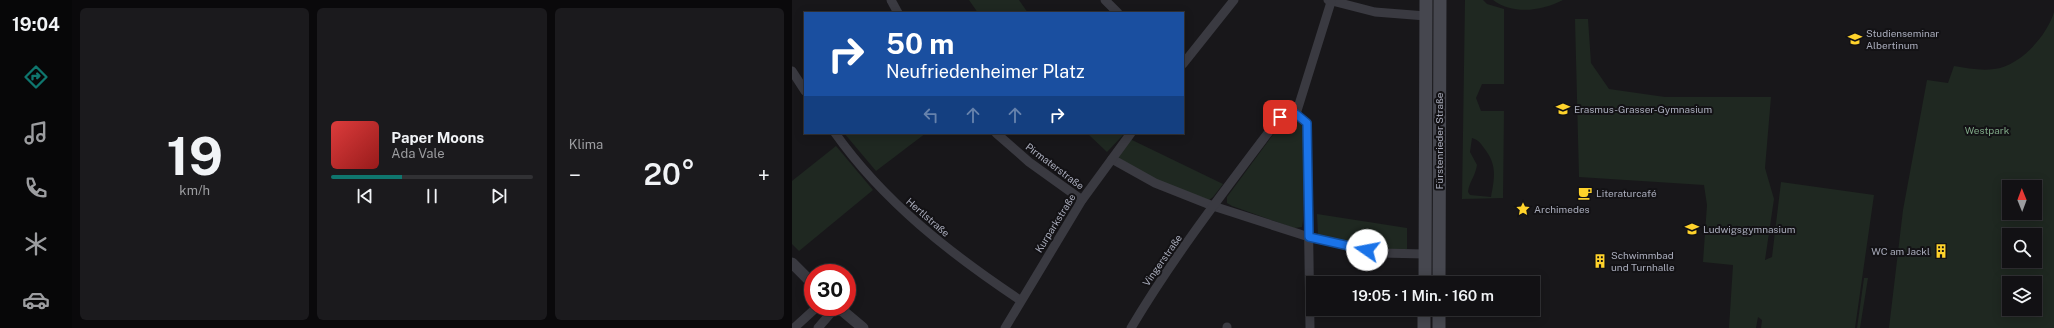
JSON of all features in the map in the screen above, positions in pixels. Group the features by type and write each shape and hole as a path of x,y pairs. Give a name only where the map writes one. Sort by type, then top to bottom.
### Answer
{"main road":[{"name":"Fürstenrieder Straße","path":"1425,276 1426,0"},
{"name":"Fürstenrieder Straße","path":"1439,276 1440,0"},
{"path":"1424,316 1424,328"},
{"path":"1439,316 1439,328"}],"street":[{"path":"891,0 897,12"},
{"path":"1105,0 1117,12"},
{"path":"1184,62 1234,0"},
{"path":"1310,328 1307,123 1296,114 1330,1 1375,12 1426,16"},
{"path":"792,71 804,89"},
{"name":"Vingerstraße","path":"1131,328 1152,294 1213,206 1280,117 1296,114"},
{"name":"Hertlstraße","path":"836,134 847,150 895,202 921,227 975,270 1020,300"},
{"name":"Pirmaterstraße","path":"997,134 1029,162 1082,200"},
{"name":"Kurparkstraße","path":"1005,328 1020,300 1082,200 1130,134"},
{"path":"1112,159 1155,183 1213,206 1309,237 1381,253 1425,254"},
{"path":"792,264 804,275"},
{"path":"794,328 807,316"},
{"path":"818,328 829,316"},
{"path":"848,316 863,328"}],"green space":[{"path":"969,0 1019,0 1027,12 977,12"},
{"path":"1465,0 1483,0 1487,4 1504,9 1504,84 1482,84 1476,98 1481,111 1504,111 1503,198 1462,199","holes":["1472,138 1483,146 1493,165 1494,177 1491,197 1470,195 1468,192 1477,165 1470,152"]},
{"path":"1493,0 1563,0 1546,7 1528,10 1509,8"},
{"name":"Westpark","path":"2054,12 2054,328 1889,328 1903,210 1927,80 1948,83 1954,66 1984,70 2004,67 2023,56 2039,40"},
{"path":"1575,19 1588,19 1591,63 1609,89 1665,97 1771,97 1765,168 1774,199 1765,260 1772,257 1781,182 1874,195 1855,328 1761,328 1762,320 1758,317 1756,328 1729,328 1733,265 1703,262 1707,205 1704,185 1579,177"},
{"path":"1295,119 1303,126 1303,221 1302,227 1294,228 1232,206 1227,203 1227,197 1283,121"},
{"path":"845,134 925,134 876,171"},
{"path":"1088,134 1123,135 1107,152"},
{"path":"1130,139 1223,184 1209,200 1157,181 1120,159 1118,156"},
{"path":"836,146 873,190 799,251 792,244 792,181"},
{"path":"1317,214 1407,228 1407,249 1381,249 1322,237 1318,234"},
{"path":"1864,278 1868,278 1860,328 1857,328"}],"place":[{"name":"Studienseminar Albertinum","path":"1855,39"},
{"name":"Erasmus-Grasser-Gymnasium","path":"1563,109"},
{"name":"Literaturcafé","path":"1585,193"},
{"name":"Archimedes","path":"1523,209"},
{"name":"Ludwigsgymnasium","path":"1692,229"},
{"name":"WC am Jackl","path":"1941,251"},
{"name":"Schwimmbad und Turnhalle","path":"1600,261"}],"route":[{"path":"1280,117 1296,114 1307,123 1309,237 1367,250"}]}
